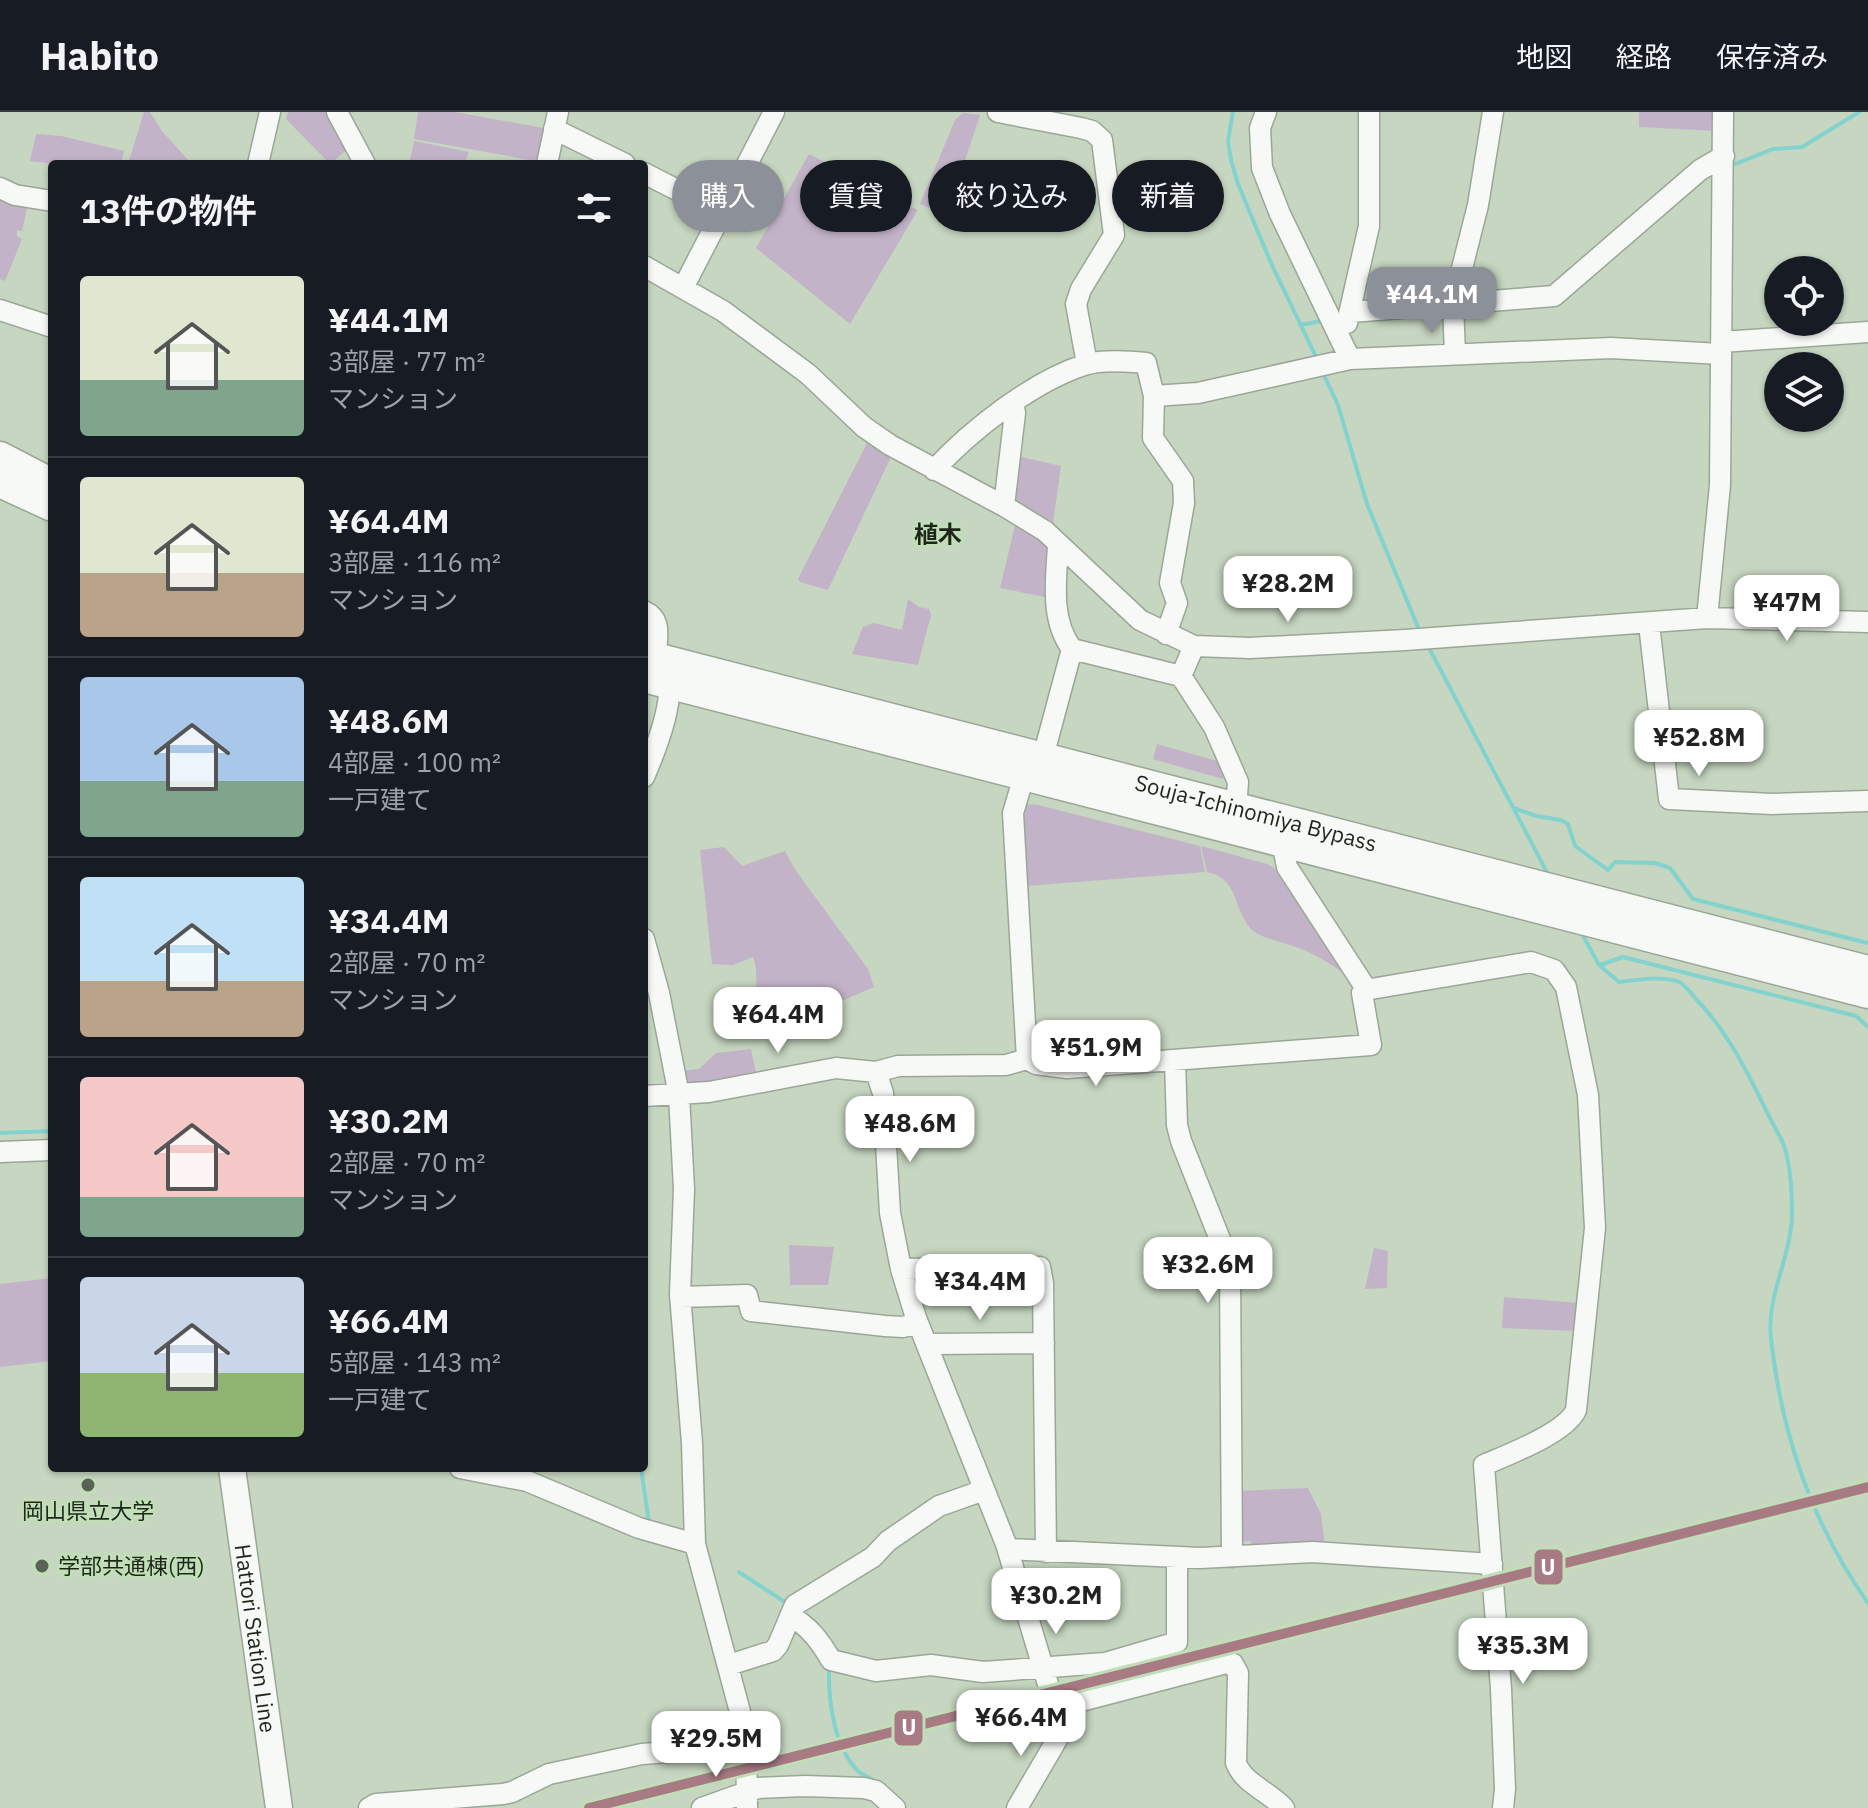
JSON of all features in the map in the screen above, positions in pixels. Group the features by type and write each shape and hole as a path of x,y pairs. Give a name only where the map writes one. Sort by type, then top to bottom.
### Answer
{"highway":[{"path":"0,457 48,482"},
{"path":"0,482 48,504"},
{"name":"Souja-Ichinomiya Bypass","path":"654,668 1034,766 1546,911 1598,913 1868,971"},
{"name":"Souja-Ichinomiya Bypass","path":"1034,766 1236,808 1272,832 1531,884 1598,913 1868,993"}],"main road":[{"name":"Hattori Station Line","path":"233,1472 279,1808"}],"street":[{"path":"259,160 270,112"},
{"path":"337,112 363,160"},
{"path":"749,160 774,112"},
{"path":"998,112 1092,131 1102,140 1114,235 1081,289 1076,304 1087,364"},
{"path":"1266,112 1260,128 1262,168 1347,360"},
{"path":"1347,360 1347,324 1369,226 1369,112"},
{"path":"1455,354 1453,309 1478,205 1493,112"},
{"path":"1707,618 1720,485 1723,112"},
{"path":"548,160 556,120 619,160"},
{"path":"1351,312 1453,309 1547,297 1560,292 1700,170 1724,163"},
{"path":"648,175 672,187"},
{"path":"0,188 15,195 48,200"},
{"path":"683,288 712,232"},
{"path":"648,268 723,311 808,374 864,427 934,470 1045,531 1140,620 1194,646 1250,648 1442,638 1707,618 1868,622"},
{"path":"0,310 48,326"},
{"path":"1154,396 1198,393 1347,360 1611,348 1721,348 1868,332"},
{"path":"934,470 980,426 1013,403 1087,364 1146,363 1154,396 1153,438 1183,481 1184,503 1170,583 1177,603 1166,634"},
{"path":"1004,506 1015,413 1013,403"},
{"path":"1058,546 1055,592 1061,634 1072,649 1181,676 1214,727 1238,782 1236,808"},
{"path":"648,613 656,621 654,668 659,743 648,768"},
{"path":"1649,624 1669,799 1772,804 1868,801"},
{"path":"1181,676 1194,646"},
{"path":"1027,1059 1013,813 1034,766 1072,649"},
{"path":"1272,832 1287,867 1365,987 1371,989 1531,962 1554,970 1562,980 1574,1024 1588,1095 1595,1228 1576,1410 1567,1422 1519,1450 1484,1465 1501,1689 1503,1808"},
{"path":"648,953 679,1095 684,1189 680,1297 692,1443 695,1544 748,1746 747,1799"},
{"path":"648,1096 679,1095 836,1068 876,1072 898,1066 1006,1065 1027,1059 1036,1064 1067,1068 1371,1045 1362,993 1365,987"},
{"path":"1175,1060 1177,1125 1181,1141 1225,1252 1230,1273 1232,1557"},
{"path":"876,1072 883,1093 890,1213 901,1269 918,1323 1008,1549 1062,1731 1017,1808"},
{"path":"0,1152 48,1150"},
{"path":"901,1269 1040,1267 1043,1283 1046,1552"},
{"path":"680,1297 747,1295 751,1311 885,1326 903,1327 918,1323"},
{"path":"928,1346 1044,1343"},
{"path":"481,1472 527,1481 639,1528 695,1544"},
{"path":"729,1665 773,1651 795,1605 873,1557 888,1541 939,1506 984,1490"},
{"path":"1008,1549 1177,1557 1313,1552 1492,1564"},
{"path":"790,1616 802,1622 819,1640 831,1660 876,1671 931,1665 983,1672 1105,1663 1177,1642 1177,1557"},
{"path":"1057,1714 1073,1703 1226,1663 1233,1664 1238,1673 1236,1763 1246,1779 1284,1808"},
{"path":"372,1806 503,1794 549,1774 642,1754 748,1746"},
{"path":"702,1808 805,1786 864,1788 876,1791 895,1808"}],"shaded area":[{"path":"144,112 150,112 162,131 188,160 129,160"},
{"path":"288,112 333,112 351,146 335,160 326,160 286,119"},
{"path":"418,112 455,112 549,129 542,157 538,156 536,160 414,139"},
{"path":"1639,112 1718,112 1718,131 1639,127"},
{"path":"963,113 980,115 965,160 938,160 955,120"},
{"path":"36,134 61,136 124,151 122,160 30,161"},
{"path":"414,141 469,152 466,160 410,160"},
{"path":"809,154 821,160 806,160"},
{"path":"800,170 800,232 905,232 850,324 756,248 765,232 784,232 784,198"},
{"path":"928,185 928,207 920,204"},
{"path":"0,194 28,203 22,231 17,230 17,236 22,239 5,281 0,279"},
{"path":"867,443 890,459 828,590 800,582 798,579"},
{"path":"1013,455 1061,466 1052,530 1007,502"},
{"path":"1020,523 1053,551 1050,598 1000,588 1015,526 1019,527"},
{"path":"908,599 919,607 929,609 931,615 918,665 852,654 863,627 874,623 902,630"},
{"path":"1157,744 1221,762 1219,767 1226,769 1223,779 1153,759"},
{"path":"1027,804 1200,846 1205,872 1026,886 1023,820"},
{"path":"1201,846 1274,868 1354,983 1319,958 1254,932 1244,920 1230,887 1207,872"},
{"path":"724,847 742,866 785,851 794,868 868,969 874,987 837,1003 839,1013 834,1015 788,1021 783,991 758,994 753,957 733,965 712,964 700,850"},
{"path":"751,1049 757,1077 684,1090 680,1071 699,1069 716,1053"},
{"path":"789,1245 834,1247 828,1285 790,1285"},
{"path":"1374,1248 1388,1251 1387,1288 1365,1289"},
{"path":"48,1278 48,1361 0,1367 0,1284"},
{"path":"1504,1297 1578,1303 1576,1331 1502,1328"},
{"path":"1308,1488 1321,1514 1325,1547 1251,1549 1251,1541 1237,1542 1236,1491"}],"waterway":[{"path":"1233,112 1228,141 1238,184 1271,263 1317,359"},
{"path":"1730,166 1773,149 1802,147 1859,112"},
{"path":"1300,325 1322,321"},
{"path":"1322,371 1338,405 1367,504 1420,632"},
{"path":"1428,646 1549,876"},
{"path":"1514,808 1568,824 1575,846 1608,870 1615,862 1655,863 1670,868 1693,899 1868,943"},
{"path":"1581,932 1599,965 1619,982 1665,979 1679,982 1688,989 1728,1040 1782,1141 1790,1173 1792,1215 1770,1323 1776,1375 1803,1478 1831,1542 1868,1603"},
{"path":"1600,965 1623,957 1856,1016 1868,1027"},
{"path":"0,1133 48,1131"},
{"path":"642,1472 649,1523"},
{"path":"739,1572 788,1604"},
{"path":"829,1666 831,1706 842,1747 856,1769 877,1783"}],"transit line":[{"name":"U","path":"589,1808 1868,1487"}],"place":[{"name":"岡山県立大学","path":"88,1485"},
{"name":"学部共通棟(西)","path":"42,1566"}],"district":[{"name":"植木","path":"938,535"}]}
